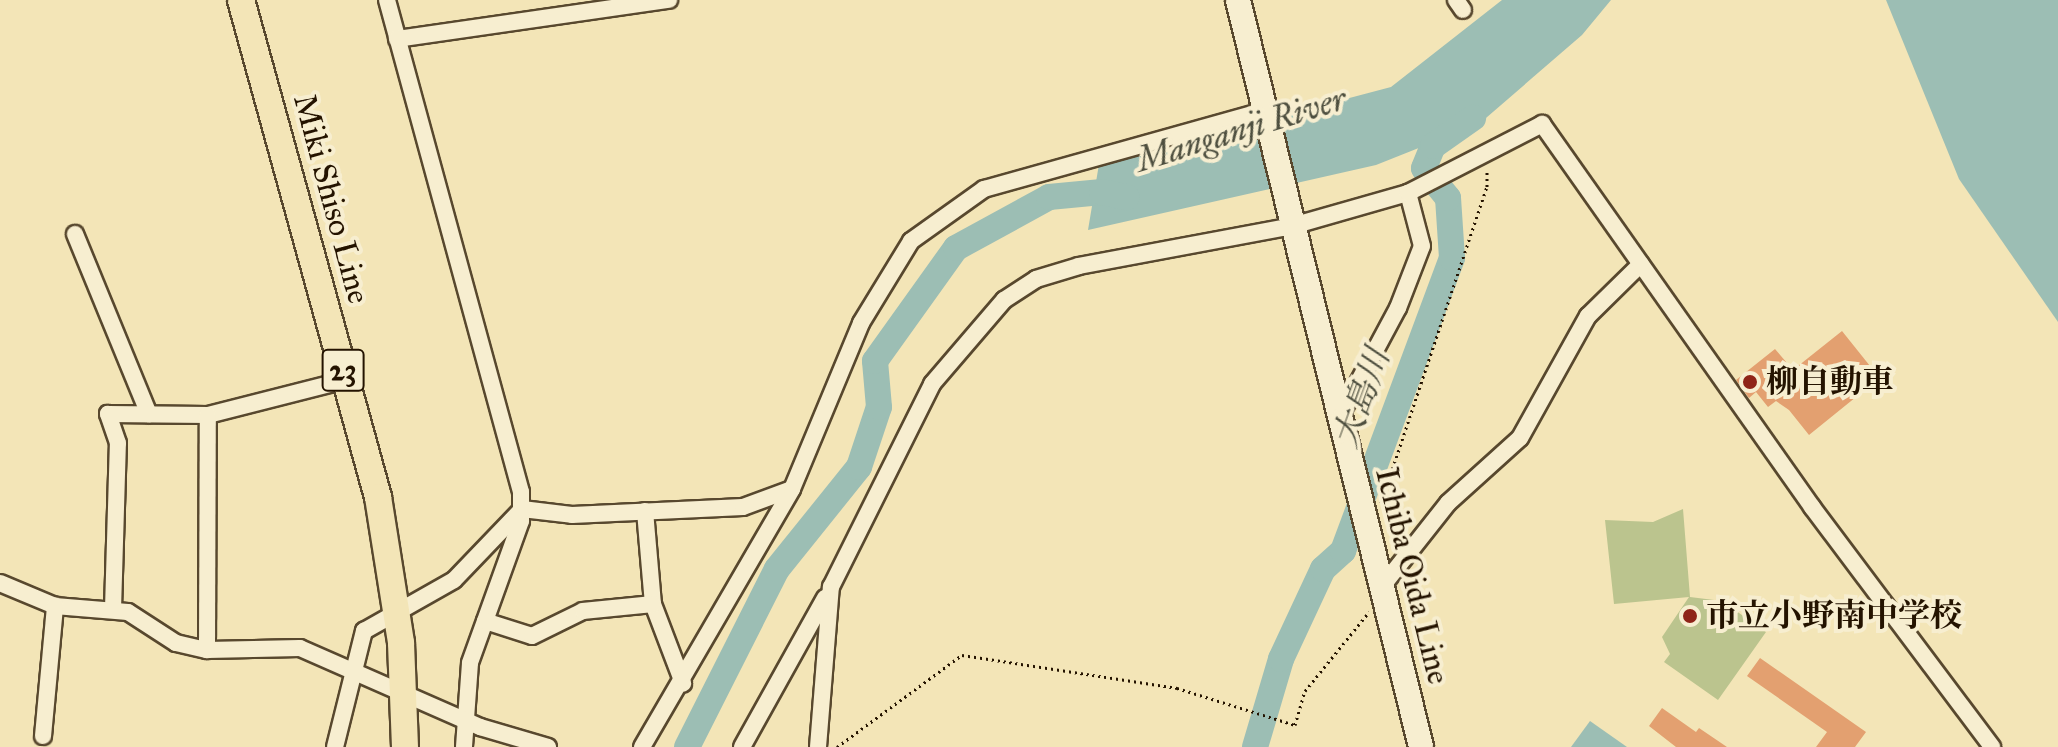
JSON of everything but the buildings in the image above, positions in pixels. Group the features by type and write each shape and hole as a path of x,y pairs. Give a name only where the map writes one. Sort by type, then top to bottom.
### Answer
{"main road":[{"name":"Miki Shiso Line","path":"241,0 378,497 397,611 405,691 405,747"},
{"name":"Ichiba Oida Line","path":"1238,0 1339,419 1384,584 1421,747"}],"street":[{"path":"387,0 522,509 470,663 464,747"},
{"path":"397,39 669,0"},
{"path":"642,747 683,683 792,489 861,323 911,241 932,221 984,189 1268,117"},
{"path":"742,747 831,587 932,384 1004,300 1036,279 1079,266 1408,193 1542,124 1812,507 1992,747"},
{"path":"1339,419 1398,308 1422,246 1408,193"},
{"path":"75,234 149,414"},
{"path":"1384,584 1448,503 1520,438 1588,316 1641,264"},
{"path":"113,609 118,443 108,414 208,415 345,380"},
{"path":"207,650 208,415"},
{"path":"335,747 351,665 364,631 480,560 509,517 522,509 572,515 743,507 792,489"},
{"path":"645,511 653,604 683,683"},
{"path":"0,583 55,606 113,609 176,643 207,650 300,648 351,665 466,717 480,727 548,747"},
{"path":"818,747 831,587"},
{"path":"485,621 532,636 583,611 653,604"},
{"path":"43,736 55,606"}],"path":[{"path":"1367,524 1392,481 1407,410 1487,187 1487,153"},
{"path":"837,747 962,655 1177,688 1243,706 1295,725 1305,691 1384,584"}],"green space":[{"path":"1683,509 1690,597 1722,601 1766,632 1718,700 1664,662 1670,654 1662,637 1689,597 1614,604 1605,520 1653,522"}],"water":[{"path":"1502,0 1611,0 1582,35 1479,124 1376,165 1088,230 1099,164 1391,87"},
{"path":"1886,0 2058,0 2058,322 1959,179"},
{"path":"1590,721 1627,747 1571,747"}],"waterway":[{"name":"大島川","path":"1255,747 1281,659 1323,569 1343,551 1452,258 1448,198 1424,168 1433,146 1473,118"},
{"name":"Manganji River","path":"687,747 777,569 859,467 879,407 875,361 956,248 1049,197 1102,192 1126,197"}],"place":[{"name":"柳自動車","path":"1750,382"},
{"name":"市立小野南中学校","path":"1690,616"}]}
